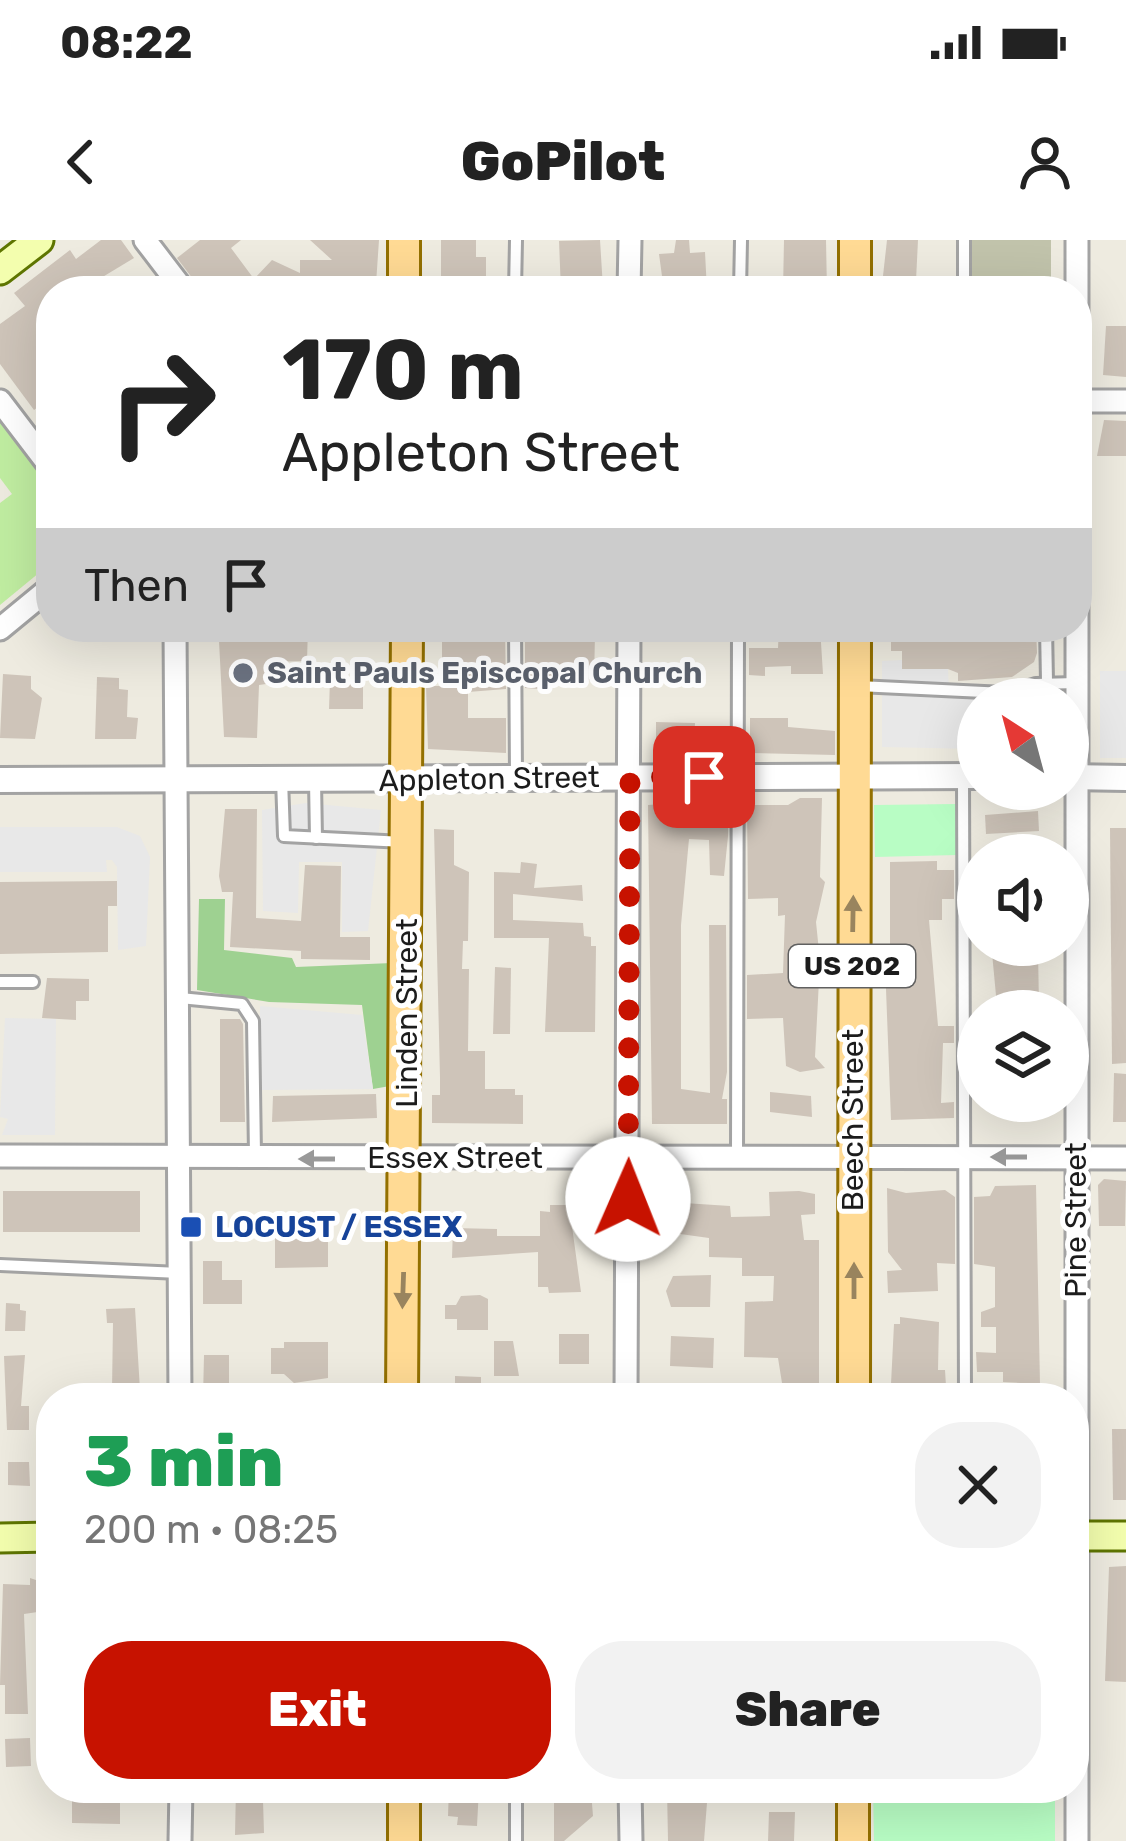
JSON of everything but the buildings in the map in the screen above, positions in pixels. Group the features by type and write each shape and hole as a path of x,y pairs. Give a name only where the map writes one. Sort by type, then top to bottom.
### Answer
{"main road":[{"path":"0,270 39,240"},
{"path":"404,240 404,276"},
{"path":"855,276 856,240"},
{"name":"Linden Street","path":"402,1383 406,642"},
{"name":"Beech Street","path":"854,1383 855,642"},
{"path":"1089,1536 1126,1536"},
{"path":"0,1538 36,1537"},
{"path":"404,1803 404,1841"},
{"path":"853,1803 853,1841"}],"street":[{"path":"145,240 173,276"},
{"path":"629,240 629,276"},
{"name":"Pine Street","path":"1077,240 1077,276"},
{"path":"0,401 36,448"},
{"path":"1092,401 1126,401"},
{"path":"0,629 36,599"},
{"path":"176,642 180,1383"},
{"path":"626,1383 629,642"},
{"name":"Pine Street","path":"1077,642 1077,678"},
{"name":"Appleton Street","path":"0,780 957,776"},
{"path":"1089,777 1126,778"},
{"name":"Pine Street","path":"1072,810 1075,1383"},
{"name":"Essex Street","path":"0,1156 1126,1158"},
{"path":"180,1841 181,1803"},
{"path":"630,1803 631,1841"},
{"name":"Pine Street","path":"1077,1803 1077,1841"}],"lane":[{"path":"515,276 516,240"},
{"path":"740,276 741,240"},
{"path":"964,240 964,276"},
{"path":"515,642 516,779"},
{"path":"737,1157 738,642"},
{"path":"1046,642 1047,678"},
{"path":"855,686 957,691"},
{"path":"282,779 284,836 408,842"},
{"path":"316,780 316,838"},
{"path":"965,1383 969,810"},
{"path":"0,982 33,982"},
{"path":"180,998 242,1004 253,1021 256,1158"},
{"path":"0,1265 179,1273"},
{"path":"516,1803 516,1841"}],"shaded area":[{"path":"971,240 1051,240 1051,276 970,276"},
{"path":"902,660 903,669 948,669 949,690 957,690 957,749 882,747 882,661"},
{"path":"1100,671 1126,671 1126,758 1100,758"},
{"path":"306,803 381,810 368,931 342,932 342,862 299,862 298,913 263,911 262,810"},
{"path":"0,827 117,827 140,836 150,857 146,946 118,950 117,867 112,860 106,860 107,872 0,872"},
{"path":"260,1006 362,1015 373,1089 259,1090"},
{"path":"5,1018 56,1019 55,1135 2,1135 8,1119 0,1117"}],"green space":[{"path":"0,419 36,466 36,575 0,605 0,503 12,494 0,478"},
{"path":"956,804 957,855 875,857 874,805"},
{"path":"199,899 225,899 224,950 292,958 296,967 392,963 390,1086 373,1089 362,1005 269,1002 197,990"},
{"path":"873,1803 1055,1803 1055,1841 874,1841"}],"place":[{"name":"Saint Pauls Episcopal Church","path":"243,673"},
{"name":"LOCUST / ESSEX","path":"191,1227"}],"route":[{"path":"628,1199 630,777 704,777"}]}
